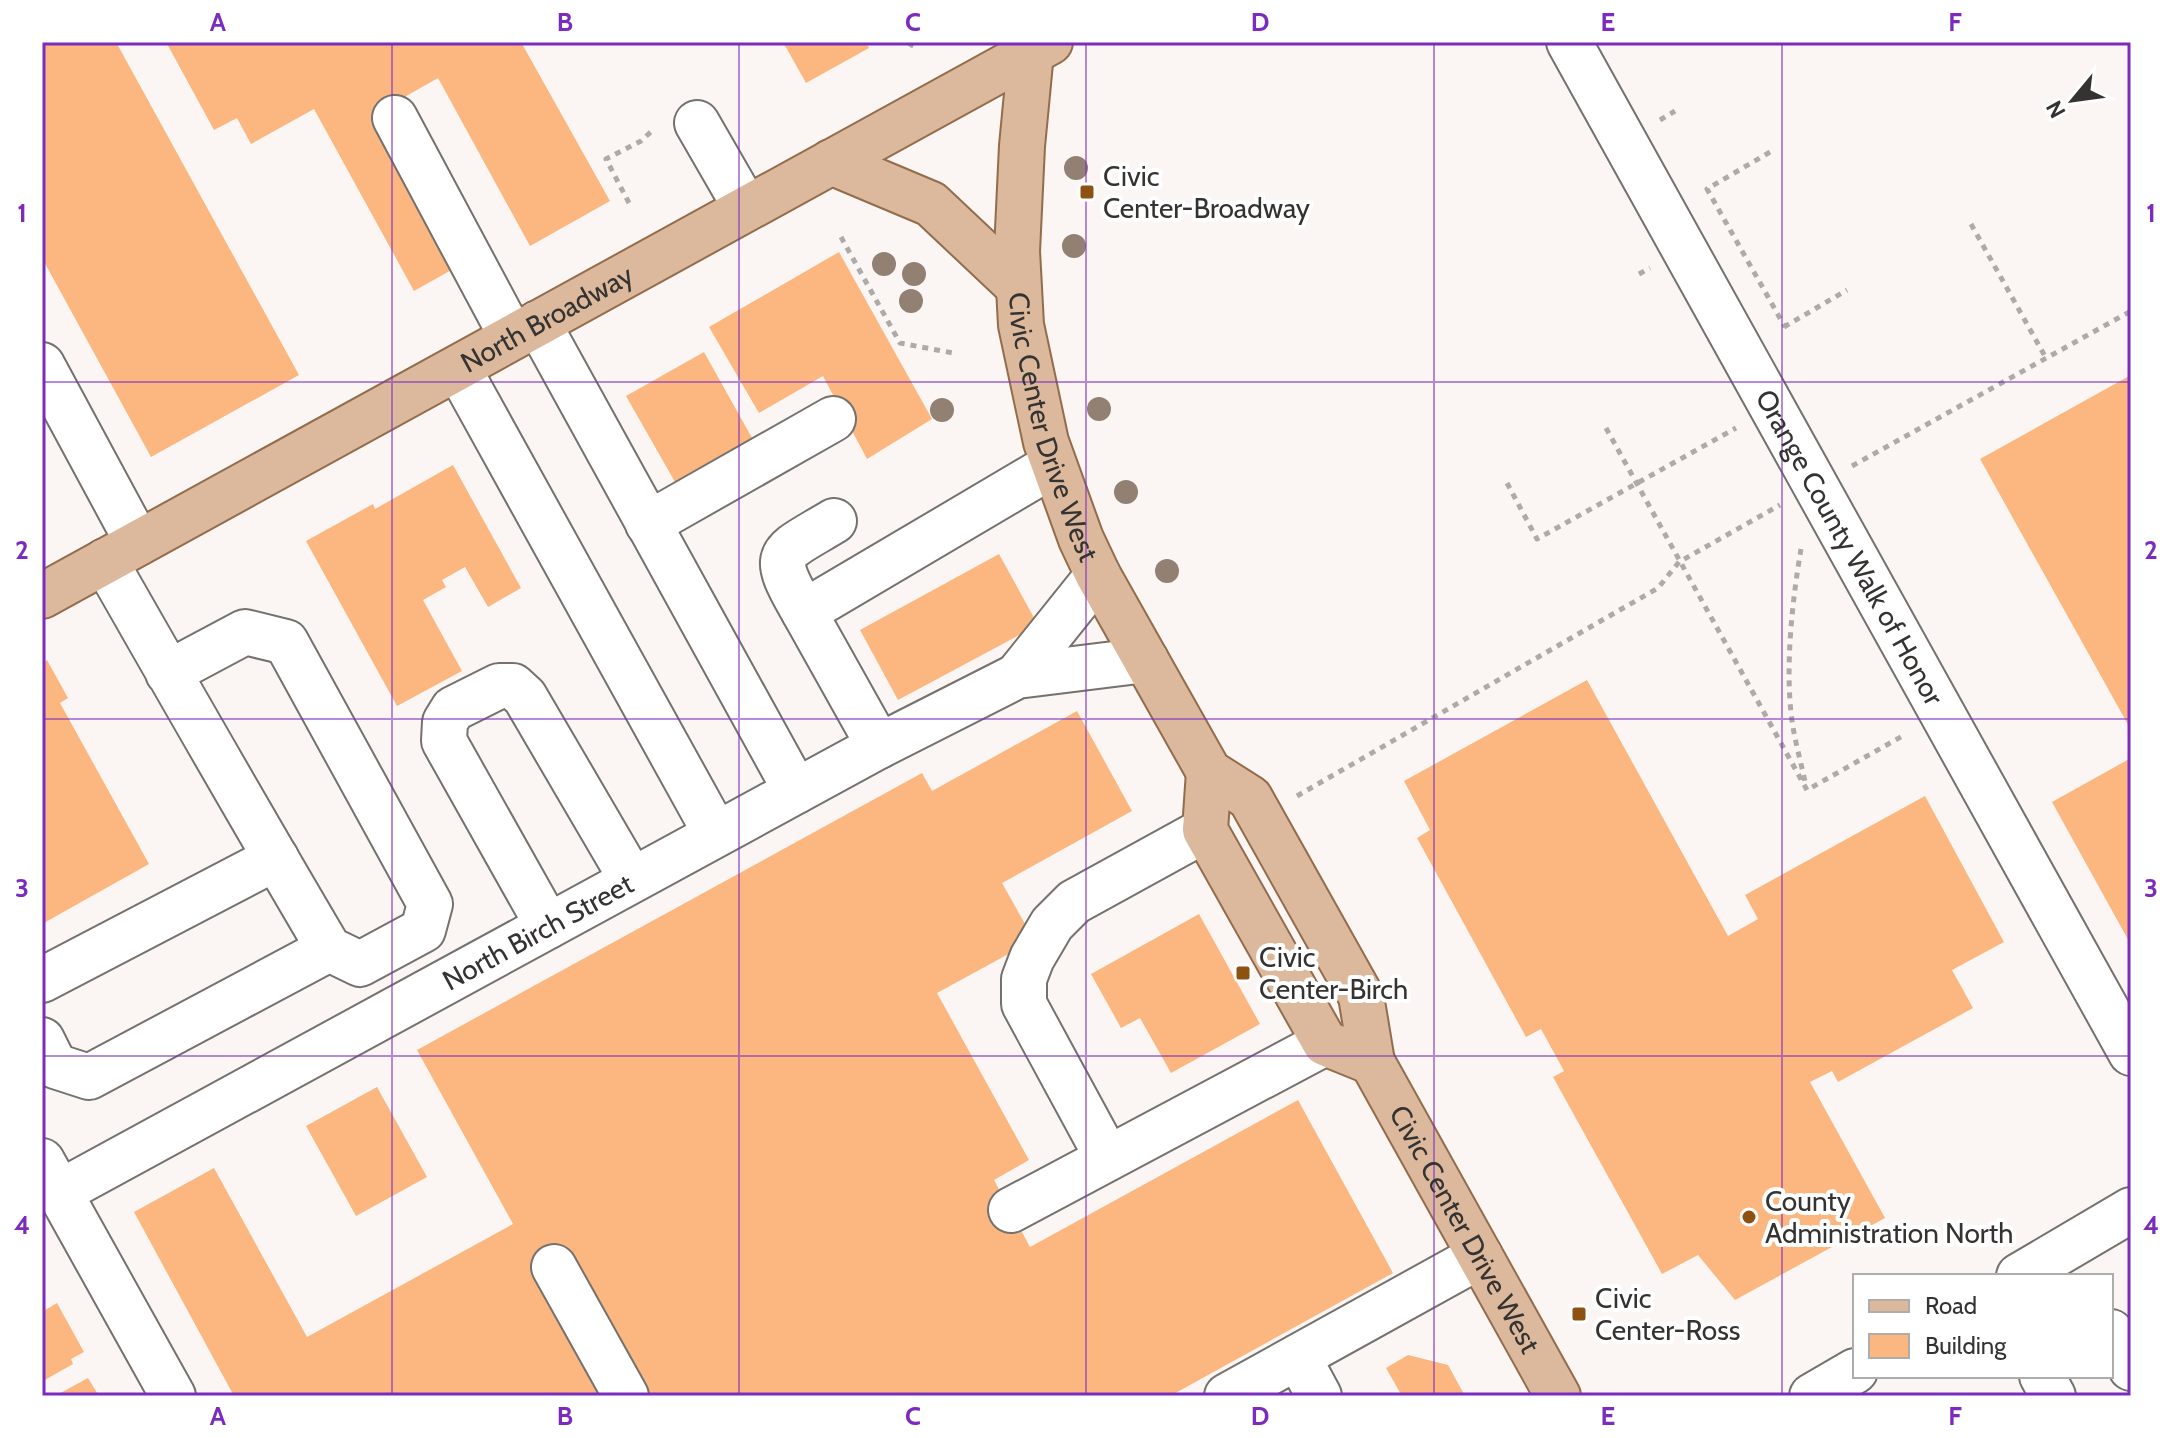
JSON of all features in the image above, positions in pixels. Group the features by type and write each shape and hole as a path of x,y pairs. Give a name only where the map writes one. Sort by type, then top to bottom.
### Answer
{"main road":[{"name":"North Broadway","path":"43,593 458,368 1038,44"},
{"name":"Civic Center Drive West","path":"1038,44 1022,146 1017,251 1021,325 1053,465 1081,539 1098,575 1209,772 1250,798 1361,996 1372,1062 1558,1396"},
{"path":"831,162 931,204 1018,286"},
{"path":"1209,772 1205,830 1325,1043 1372,1062"}],"street":[{"name":"Orange County Walk of Honor","path":"1569,42 2131,1053"},
{"path":"395,118 648,524 796,791"},
{"path":"697,123 746,208"},
{"path":"42,365 122,552 168,673 329,949 360,964 423,930 430,904 286,642 245,632 168,673"},
{"path":"458,368 716,834"},
{"path":"648,524 833,419"},
{"path":"804,612 1053,465"},
{"path":"834,521 786,550 782,562 784,577 879,746"},
{"name":"North Birch Street","path":"1017,676 1098,575"},
{"name":"North Birch Street","path":"51,1177 548,926 879,746 1017,676 1146,660"},
{"path":"548,926 444,741 445,722 453,709 499,686 513,686 525,697 632,880"},
{"path":"1107,1157 1024,1004 1024,979 1052,924 1074,902 1205,830"},
{"path":"42,980 276,858"},
{"path":"42,1040 55,1066 89,1077 329,949"},
{"path":"1011,1210 1325,1043"},
{"path":"51,1177 173,1396"},
{"path":"2027,1274 2072,1262 2131,1210"},
{"path":"1227,1396 1480,1256"},
{"path":"554,1267 626,1396"},
{"path":"2113,1336 2131,1368"},
{"path":"1298,1357 1319,1396"},
{"path":"1812,1396 1853,1372"},
{"path":"2043,1378 2053,1396"}],"path":[{"path":"629,203 606,159 641,141 654,129"},
{"path":"1770,152 1707,189 1785,327"},
{"path":"1971,224 2046,358"},
{"path":"841,237 900,343 953,353"},
{"path":"1794,321 1847,290"},
{"path":"1296,796 1658,588 1679,562 2131,311"},
{"path":"1507,483 1537,539 1772,408"},
{"path":"1606,428 1807,790"},
{"path":"1807,790 1793,726 1791,651 1794,592 1816,486"},
{"path":"1807,790 1942,714"}],"building":[{"path":"42,42 116,42 299,375 151,457 42,258"},
{"path":"166,42 521,42 610,201 530,246 438,78 378,112 462,264 414,291 314,109 251,144 237,118 214,130"},
{"path":"783,42 866,42 869,48 806,83"},
{"path":"839,252 932,419 867,459 823,376 759,413 709,327"},
{"path":"704,352 756,445 679,489 626,396"},
{"path":"2131,375 2131,730 1980,459"},
{"path":"453,465 521,588 488,607 465,567 442,580 446,587 423,600 462,671 397,706 306,541 373,504 375,509"},
{"path":"999,554 1038,625 898,700 860,630"},
{"path":"47,660 68,698 60,703 149,864 42,924 42,663"},
{"path":"1587,680 1728,936 1758,919 1745,895 1925,796 2004,942 1952,970 1973,1008 1838,1082 1832,1071 1810,1082 1885,1218 1735,1300 1698,1255 1662,1274 1553,1077 1564,1071 1541,1029 1526,1037 1417,838 1430,830 1404,781"},
{"path":"1077,711 1132,811 1002,883 1034,940 937,993 1029,1160 994,1180 1030,1247 1298,1100 1393,1273 1170,1396 234,1396 134,1212 214,1168 307,1337 513,1224 417,1050 922,773 932,791"},
{"path":"2131,758 2131,945 2052,802"},
{"path":"1199,914 1260,1024 1171,1073 1140,1018 1121,1028 1091,974"},
{"path":"377,1087 427,1177 356,1216 306,1126"},
{"path":"57,1303 84,1352 71,1359 73,1364 43,1381 42,1312"},
{"path":"1408,1355 1448,1365 1465,1396 1402,1396 1386,1368"},
{"path":"88,1378 99,1396 55,1396"}],"place":[{"name":"Civic Center-Broadway","path":"1087,192"},
{"name":"Civic Center-Birch","path":"1243,973"},
{"name":"County Administration North","path":"1749,1217"},
{"name":"Civic Center-Ross","path":"1579,1314"}]}
